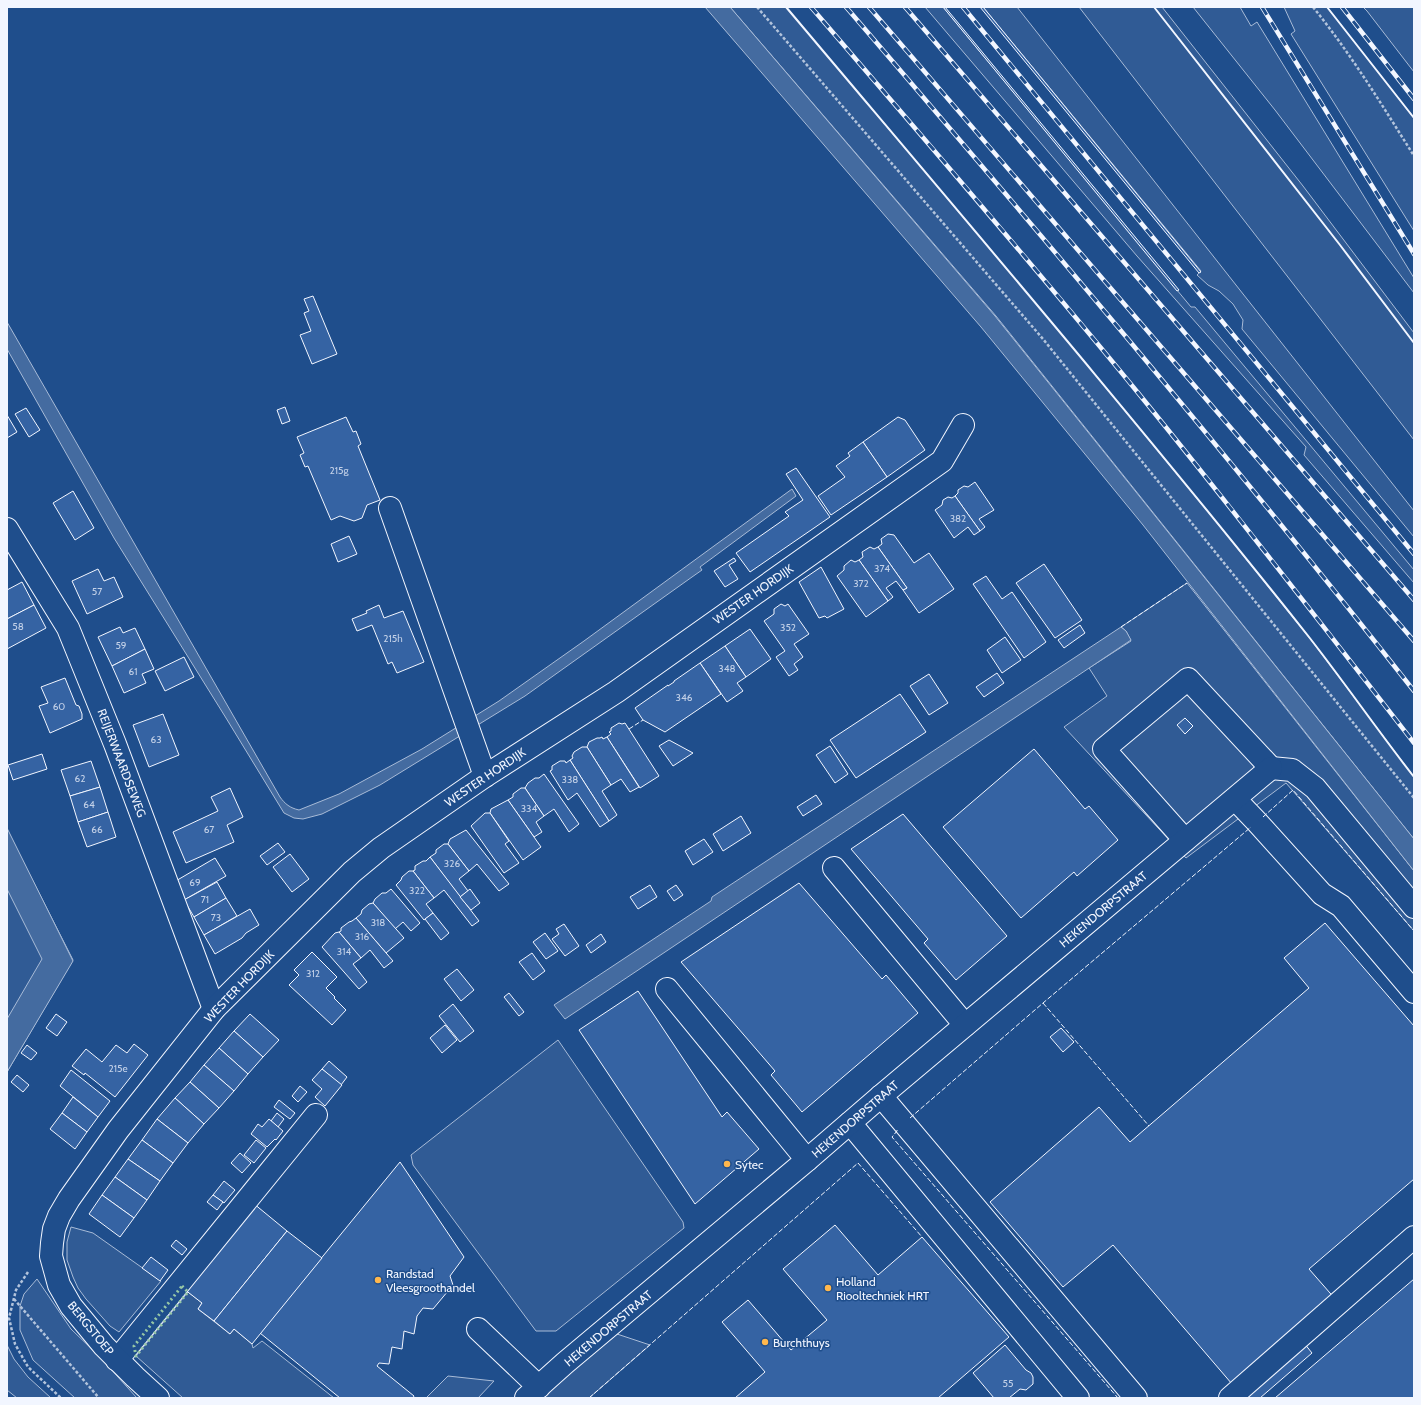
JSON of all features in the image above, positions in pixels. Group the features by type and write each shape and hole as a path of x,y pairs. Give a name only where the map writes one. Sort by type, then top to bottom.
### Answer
{"street":[{"name":"WESTER HORDIJK","path":"69,1199 118,1130 214,1009 352,872 381,848 485,776 616,692 942,461 963,425"},
{"path":"390,508 485,776"},
{"name":"REIJERWAARDSEWEG","path":"7,528 68,628 116,744 214,1009"},
{"path":"1185,840 1104,749 1188,679 1272,768 1292,770 1316,788 1414,907"},
{"name":"HEKENDORPSTRAAT","path":"533,1392 594,1338 1272,768"},
{"path":"1235,799 1322,894 1341,906 1414,992"},
{"path":"834,868 965,1025"},
{"path":"668,989 806,1160"},
{"path":"881,1096 1136,1398"},
{"path":"117,1360 316,1115"},
{"path":"850,1123 1078,1398"},
{"name":"BERGSTOEP","path":"69,1199 59,1216 54,1229 52,1243 51,1256 59,1285 71,1306 104,1346 158,1398"},
{"path":"1230,1398 1414,1237"},
{"path":"478,1329 533,1392"}],"path":[{"path":"757,7 1043,339 1414,798"},
{"path":"1312,7 1331,30 1366,79 1414,156"},
{"path":"61,1398 28,1367 14,1344 9,1318 14,1299 100,1398"}],"shaded area":[{"path":"705,7 730,7 995,316 1414,839 1414,871 1143,525 981,327"},
{"path":"730,7 786,7 1069,343 1213,518 1311,640 1414,777 1414,839 996,316"},
{"path":"925,7 943,7 1191,307 1195,307 1414,570 1414,583 1304,455 1306,447 1137,256"},
{"path":"983,7 1017,7 1414,511 1414,537 1242,329 1243,320 1233,304 1219,291 1208,285 1197,275 1201,271"},
{"path":"1079,7 1162,7 1303,186 1414,333 1414,440"},
{"path":"1193,7 1240,7 1251,26 1257,22 1414,278 1414,293 1275,110"},
{"path":"1284,7 1327,7 1414,118 1414,231 1291,34 1295,31"},
{"path":"1363,7 1414,7 1414,72 1367,11"},
{"path":"7,322 280,797 288,805 299,810 339,794 422,749 499,701 584,641 792,489 796,496 700,567 702,570 525,696 380,785 322,814 303,819 294,818 284,813 114,538 7,349"},
{"path":"1187,583 1414,871 1414,931 1286,783 1186,858 1064,727 1107,696 1089,668 1131,641 1126,631 1121,627"},
{"path":"1121,627 1126,631 1131,640 565,1019 554,1005 711,901 712,897"},
{"path":"7,828 73,961 7,1072 7,1019 42,959 7,889"},
{"path":"7,830 73,960 7,1072"},
{"path":"558,1040 683,1222 684,1228 556,1331 536,1331 413,1165 411,1155"},
{"path":"71,1227 93,1233 161,1281 119,1332 110,1326 78,1288 67,1260 67,1242"},
{"path":"37,1279 71,1329 98,1355 137,1398 75,1398 33,1360 20,1330 20,1306 24,1294"},
{"path":"188,1292 202,1303 198,1309 230,1334 234,1329 252,1344 253,1348 262,1341 334,1398 183,1398 136,1356"},
{"path":"617,1334 650,1345 589,1398 540,1398"},
{"path":"7,1345 14,1359 28,1377 51,1398 17,1398 7,1390"},
{"path":"448,1376 494,1381 478,1398 426,1398"}],"building":[{"path":"943,7 945,7 1179,290 1177,291"},
{"path":"980,7 983,7 1201,272 1199,273"},
{"path":"313,296 337,354 312,364 300,335 311,331 304,313 309,311 304,299"},
{"path":"285,407 290,421 282,424 277,410"},
{"path":"26,408 40,430 29,437 15,414"},
{"path":"7,415 17,432 7,438"},
{"path":"346,417 353,432 356,431 361,444 358,446 380,500 367,505 362,518 354,521 340,516 331,520 308,466 305,467 300,455 304,453 297,437"},
{"path":"898,417 905,420 925,450 887,477 863,442"},
{"path":"863,442 887,477 831,515 818,496 845,477 836,466 850,456 848,453"},
{"path":"796,468 830,517 750,572 736,553 789,516 785,512 803,500 786,474"},
{"path":"975,482 994,510 979,519 985,527 980,531 955,496 958,493 958,490 964,486 968,487"},
{"path":"73,491 94,528 75,540 53,503"},
{"path":"955,496 980,531 974,535 968,527 954,538 935,510 942,505 943,500 948,497 952,498"},
{"path":"888,534 894,535 914,563 929,553 954,589 919,613 903,590 907,588 878,547 882,544 881,539"},
{"path":"349,536 357,554 338,562 331,544"},
{"path":"870,547 874,549 878,547 907,588 903,590 896,581 886,588 893,597 888,601 859,560 863,557 862,552"},
{"path":"734,558 736,561 729,565 738,579 725,587 714,571"},
{"path":"851,560 855,562 859,560 888,601 866,617 837,576 844,570 844,566"},
{"path":"1044,564 1082,620 1055,638 1016,583"},
{"path":"821,567 844,609 827,618 825,616 819,618 799,582"},
{"path":"98,569 104,581 114,577 123,597 87,614 72,581"},
{"path":"986,576 1002,599 1012,592 1046,642 1024,658 973,584"},
{"path":"22,582 34,605 7,619 7,590"},
{"path":"781,604 785,606 788,604 809,634 794,644 803,657 794,664 798,670 789,676 776,657 785,651 764,621 774,614 774,609"},
{"path":"34,605 46,628 7,649 7,619"},
{"path":"379,605 384,618 403,611 424,662 397,673 392,662 388,664 372,625 357,631 352,619 367,613 366,611"},
{"path":"1080,625 1085,633 1064,648 1058,640"},
{"path":"120,627 123,633 135,628 145,649 112,666 98,637"},
{"path":"750,629 771,659 746,677 725,646"},
{"path":"1005,637 1021,660 1002,673 987,650"},
{"path":"725,646 746,677 737,683 743,691 727,702 700,663"},
{"path":"145,649 154,669 142,674 146,683 124,693 112,666"},
{"path":"184,657 194,677 165,691 155,671"},
{"path":"700,663 721,694 665,732 643,720 635,708"},
{"path":"997,673 1004,683 984,697 976,687"},
{"path":"929,674 948,703 929,715 910,686"},
{"path":"65,678 76,705 79,706 82,719 50,733 39,706 48,703 41,687"},
{"path":"900,694 926,732 856,778 830,740"},
{"path":"163,714 179,755 149,767 133,725"},
{"path":"1185,718 1193,726 1185,734 1177,725"},
{"path":"619,723 625,723 659,776 640,788 607,737 611,734 609,732 611,731 611,728"},
{"path":"602,737 603,739 607,737 639,787 630,792 621,779 611,785 587,747 589,742"},
{"path":"669,740 693,753 673,766 659,746"},
{"path":"830,746 848,774 835,783 816,755"},
{"path":"582,747 587,747 611,785 602,791 617,815 609,821 570,760 573,758 572,756 574,752"},
{"path":"1034,749 1085,809 1089,806 1118,840 1077,876 1074,872 1021,918 943,827"},
{"path":"42,754 47,769 13,780 8,765"},
{"path":"570,760 609,821 600,827 577,793 568,800 550,771 552,770 552,766 560,761 565,761 566,763"},
{"path":"91,761 100,787 70,796 61,770"},
{"path":"544,774 579,824 569,832 554,809 544,816 525,788 528,783"},
{"path":"100,787 108,812 78,822 70,796"},
{"path":"230,788 243,817 227,825 234,842 186,863 173,832 218,811 211,797"},
{"path":"521,788 525,788 544,816 536,822 542,832 534,837 508,800"},
{"path":"816,795 822,804 803,816 797,807"},
{"path":"508,800 541,847 523,860 490,813 491,809"},
{"path":"108,812 116,837 87,847 78,822"},
{"path":"485,813 490,813 509,841 505,844 519,863 504,873 471,826"},
{"path":"903,814 1007,936 956,980 924,943 928,939 851,849"},
{"path":"741,816 751,833 723,851 713,834"},
{"path":"466,830 509,884 499,891 477,864 469,871 448,844 450,839"},
{"path":"704,839 713,852 693,865 685,851"},
{"path":"278,843 285,852 267,865 260,856"},
{"path":"444,844 448,844 469,871 459,879 468,891 460,897 430,857"},
{"path":"290,854 309,879 292,892 273,867"},
{"path":"430,857 479,921 472,926 444,890 434,898 413,871 415,870 415,866 423,861 426,861"},
{"path":"215,858 226,876 184,900 174,882"},
{"path":"409,871 413,871 434,898 426,904 433,913 424,920 396,885"},
{"path":"217,882 226,898 194,917 184,900"},
{"path":"799,883 882,979 886,975 918,1013 802,1112 771,1075 775,1071 681,962"},
{"path":"650,885 657,897 638,909 630,897"},
{"path":"676,885 683,895 674,901 667,891"},
{"path":"391,889 420,923 411,931 403,922 395,929 373,903 382,893 386,893"},
{"path":"470,889 480,903 471,910 460,897"},
{"path":"226,898 237,916 204,935 194,917"},
{"path":"373,903 404,938 386,953 356,918 361,914 362,910 369,904"},
{"path":"250,909 259,925 246,933 242,938 215,954 204,935"},
{"path":"433,913 449,933 441,940 425,919"},
{"path":"356,918 393,961 384,968 370,950 361,958 339,932 341,931 341,928"},
{"path":"1325,923 1414,1026 1414,1179 1309,1269 1344,1309 1304,1343 1312,1353 1260,1398 1244,1398 1113,1245 1063,1287 990,1202 1099,1107 1130,1142 1309,988 1284,958"},
{"path":"564,924 579,946 565,956 552,939 559,934 556,929"},
{"path":"339,932 361,958 353,964 367,982 359,989 322,947 335,933"},
{"path":"545,933 558,951 546,959 533,942"},
{"path":"601,934 606,942 591,953 586,945"},
{"path":"312,952 337,977 326,988 346,1010 332,1025 289,985 299,975 294,970"},
{"path":"532,953 545,971 533,980 519,962"},
{"path":"457,969 474,990 461,1001 444,979"},
{"path":"638,991 722,1117 727,1112 759,1149 695,1204 579,1030"},
{"path":"509,993 524,1012 519,1016 504,997"},
{"path":"453,1004 474,1031 460,1042 439,1016"},
{"path":"56,1014 67,1022 57,1036 46,1028"},
{"path":"250,1014 279,1040 263,1057 234,1031"},
{"path":"445,1025 457,1040 442,1053 430,1038"},
{"path":"1061,1028 1074,1042 1063,1052 1050,1037"},
{"path":"234,1031 263,1057 248,1074 219,1048"},
{"path":"134,1044 148,1055 115,1097 85,1073 84,1075 72,1066 86,1049 102,1062 116,1045 127,1053"},
{"path":"27,1045 37,1053 31,1060 21,1053"},
{"path":"219,1048 248,1074 234,1091 204,1065"},
{"path":"329,1061 347,1077 341,1085 322,1069"},
{"path":"204,1065 234,1091 219,1108 190,1082"},
{"path":"322,1069 342,1085 325,1106 315,1097 322,1089 312,1080"},
{"path":"71,1070 110,1101 98,1117 60,1086"},
{"path":"17,1075 29,1085 23,1092 11,1082"},
{"path":"190,1082 219,1108 204,1124 175,1098"},
{"path":"300,1086 307,1092 298,1102 292,1096"},
{"path":"73,1097 98,1117 87,1132 62,1113"},
{"path":"175,1098 204,1124 188,1143 157,1119"},
{"path":"279,1100 295,1113 290,1119 274,1107"},
{"path":"62,1113 87,1132 75,1149 50,1129"},
{"path":"277,1113 284,1119 278,1127 271,1121"},
{"path":"157,1119 188,1143 173,1163 142,1140"},
{"path":"269,1119 283,1131 276,1140 275,1139 267,1147 251,1134 258,1124 262,1127"},
{"path":"142,1140 173,1163 160,1181 128,1159"},
{"path":"256,1140 266,1148 254,1163 244,1155"},
{"path":"240,1153 251,1163 242,1173 231,1163"},
{"path":"128,1159 160,1181 147,1200 115,1177"},
{"name":"Randstad Vleesgroothandel","path":"400,1162 464,1257 450,1276 453,1285 433,1309 423,1308 417,1316 414,1334 404,1331 402,1349 392,1347 389,1364 379,1363 377,1366 414,1396 413,1398 340,1398 260,1333"},
{"path":"115,1177 147,1200 134,1218 102,1195"},
{"path":"224,1181 235,1190 224,1203 213,1195"},
{"path":"102,1195 134,1218 120,1237 89,1214"},
{"path":"213,1195 223,1202 217,1210 207,1202"},
{"path":"253,1203 287,1231 214,1321 198,1309 202,1303 184,1289"},
{"path":"835,1225 878,1275 922,1237 1009,1337 938,1398 735,1398 765,1372 722,1322 748,1300 791,1350 827,1320 783,1269"},
{"path":"287,1231 322,1258 252,1344 234,1329 230,1334 214,1321"},
{"path":"176,1240 187,1249 182,1255 171,1246"},
{"path":"151,1257 168,1270 160,1281 142,1268"},
{"path":"1414,1279 1414,1398 1275,1398"},
{"path":"1005,1345 1026,1370 1031,1373 1033,1377 1033,1384 1026,1390 1020,1389 1009,1398 994,1398 973,1373"}],"railway":[{"path":"811,7 1099,345 1243,524 1414,743"},
{"path":"846,7 1134,346 1275,517 1414,691"},
{"path":"869,7 1414,641"},
{"path":"905,7 1414,600"},
{"path":"963,7 1414,554"},
{"path":"1262,7 1414,254"},
{"path":"1342,7 1414,99"}],"hedge":[{"path":"182,1286 188,1292 136,1356 134,1346 182,1286"}],"fence":[{"path":"1121,627 1187,583"},
{"path":"629,729 643,720"},
{"path":"1263,817 1293,790 1414,931"},
{"path":"910,1118 1251,827"},
{"path":"1043,1003 1149,1126"},
{"path":"897,1130 892,1137 1118,1398"},
{"path":"589,1398 858,1163 922,1237"}],"wall":[{"path":"786,7 1050,320 1245,557 1336,672 1414,777"},
{"path":"1154,7 1340,245 1414,343"},
{"path":"1327,7 1414,118"}],"place":[{"name":"Sytec","path":"727,1164"},
{"name":"Randstad Vleesgroothandel","path":"378,1280"},
{"name":"Holland Riooltechniek HRT","path":"828,1288"},
{"name":"Burchthuys","path":"765,1342"}]}
